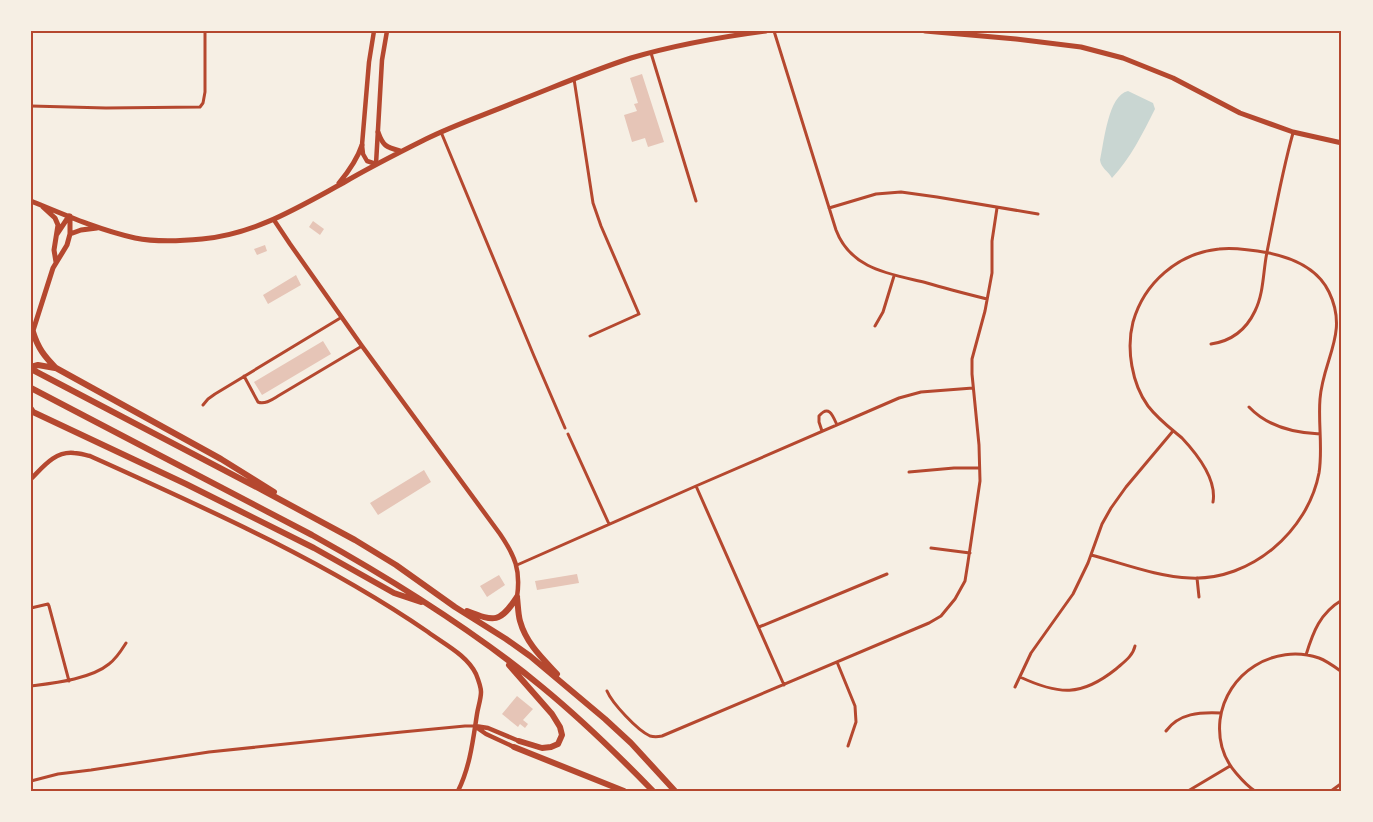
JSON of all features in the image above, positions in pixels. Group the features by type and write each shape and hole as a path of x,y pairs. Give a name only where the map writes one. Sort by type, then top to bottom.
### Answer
{"highway":[{"path":"32,334 37,345 56,368 221,459 268,488 301,512"},
{"path":"31,368 38,365 56,368"},
{"path":"31,368 355,540 396,565 455,607 530,656 631,743 675,791"},
{"path":"34,390 344,552 431,606 542,687 653,791"},
{"path":"32,411 186,484 314,548 394,593 431,606"},
{"path":"455,607 492,619 502,616 517,597"},
{"path":"517,597 520,620 525,635 537,653 580,698"},
{"path":"502,656 552,714 560,727 562,735 558,744 551,747 542,748 516,744"},
{"path":"516,744 624,791"}],"main road":[{"path":"31,201 100,228 136,238 188,240 235,234 274,220 376,164 441,132 574,79 619,62 651,53 710,40 766,31"},
{"path":"925,31 1081,47 1123,58 1173,78 1240,113 1293,132 1342,143"},
{"path":"378,132 384,144 401,151"},
{"path":"338,185 357,159 362,146"},
{"path":"41,205 55,218 58,225 54,250 56,262"},
{"path":"32,334 56,262 67,245 70,234 70,216"},
{"path":"56,236 70,216"},
{"path":"70,234 81,230 100,228"}],"street":[{"path":"31,107 194,108 202,106 205,92 205,31"},
{"path":"374,31 369,62 362,146 363,154 367,161 376,164 382,60 387,31"},
{"path":"774,31 829,208 845,248 858,260 870,267 894,276 987,299"},
{"path":"651,53 696,202"},
{"path":"574,79 591,195 596,213 639,314 590,336"},
{"path":"441,132 565,428"},
{"path":"1212,344 1226,341 1235,336 1253,315 1260,297 1284,166 1293,132"},
{"path":"829,208 870,195 892,192 1038,214"},
{"path":"607,691 614,704 639,728 650,736 659,737 929,623 941,616 950,606 961,590 967,572 980,489 972,359 992,270 992,241 997,208"},
{"path":"274,220 362,346 500,534 517,565 519,581 517,597"},
{"path":"1091,555 1163,574 1188,578 1223,574 1257,560 1272,550 1297,524 1317,482 1321,454 1319,417 1322,386 1337,331 1335,308 1326,286 1315,274 1296,261 1267,252 1228,248 1198,253 1181,260 1160,276 1144,296 1132,328 1130,350 1133,371 1144,400 1156,415 1192,449 1213,486 1213,502"},
{"path":"875,326 883,312 894,276"},
{"path":"203,405 214,394 342,318"},
{"path":"244,376 258,402 266,402 362,346"},
{"path":"517,565 889,402 912,394 930,391 973,388"},
{"path":"1249,407 1265,419 1283,428 1320,434"},
{"path":"822,431 818,419 824,412 832,413 837,425"},
{"path":"1015,687 1031,653 1072,594 1091,555 1102,524 1116,501 1130,481 1173,432"},
{"path":"568,434 609,524"},
{"path":"31,479 50,460 63,454 74,453 90,456 222,516 328,571 382,602 465,659 475,673 482,691 471,752 458,791"},
{"path":"909,472 979,468"},
{"path":"696,486 760,627 784,685"},
{"path":"931,548 970,552"},
{"path":"760,627 887,574"},
{"path":"1196,578 1199,597"},
{"path":"1306,655 1313,633 1322,618 1332,606 1342,600"},
{"path":"31,608 48,604 69,681"},
{"path":"31,686 69,681 97,672 115,660 126,643"},
{"path":"1020,677 1042,687 1058,690 1083,688 1102,679 1126,661 1135,646"},
{"path":"1255,791 1230,766 1220,740 1221,713 1226,698 1236,682 1254,665 1280,655 1294,654 1319,658 1342,672"},
{"path":"837,662 855,706 856,722 848,746"},
{"path":"1166,731 1172,724 1184,716 1199,713 1221,713"},
{"path":"31,781 58,774 209,752 465,726 475,726 486,734 516,744"},
{"path":"1188,791 1230,766"},
{"path":"1331,791 1342,783"}],"shaded area":[{"path":"1128,91 1153,103 1155,109 1130,154 1112,178 1100,160 1105,132 1111,110 1116,101 1121,94"}],"building":[{"path":"642,74 664,142 648,147 645,138 632,142 624,115 637,111 634,104 638,103 630,78"},
{"path":"313,221 324,229 320,235 309,227"},
{"path":"265,245 267,251 257,255 254,249"},
{"path":"296,275 301,285 268,304 263,295"},
{"path":"323,341 331,354 262,395 254,382"},
{"path":"424,470 431,482 378,515 370,503"},
{"path":"577,574 579,583 537,590 535,581"},
{"path":"499,575 505,585 487,597 480,586"},
{"path":"517,696 533,709 523,720 528,724 525,728 520,724 518,727 502,714"}]}
